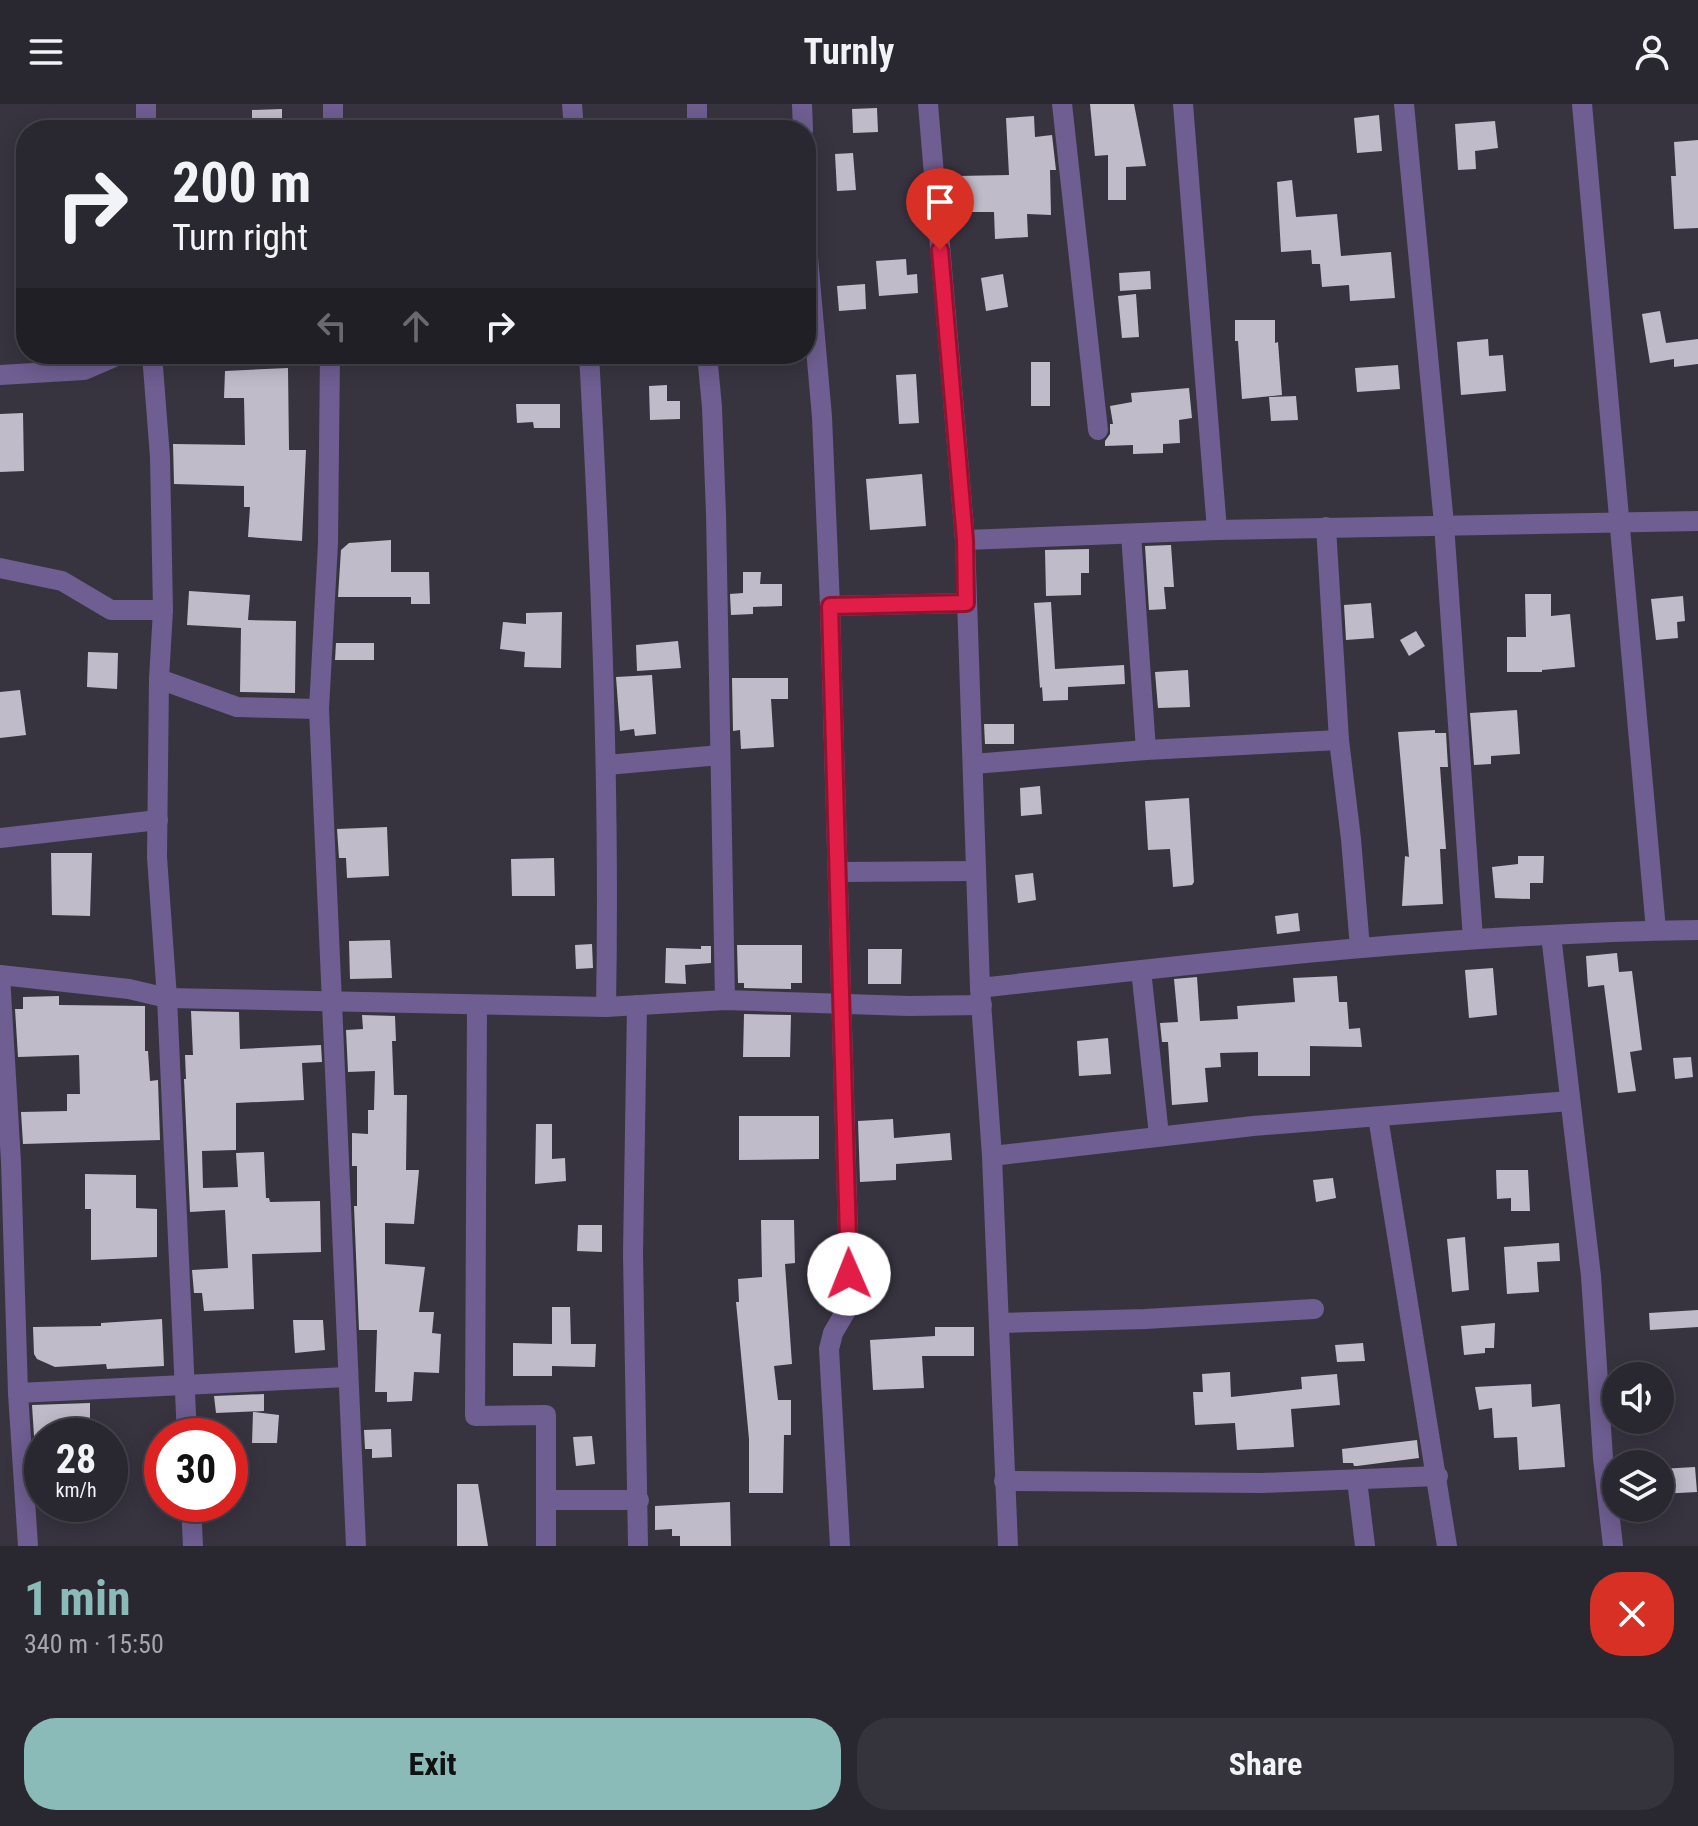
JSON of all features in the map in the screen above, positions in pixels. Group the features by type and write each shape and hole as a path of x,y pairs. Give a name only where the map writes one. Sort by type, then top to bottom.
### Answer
{"street":[{"path":"928,104 965,540 981,996 992,1156 1008,1546"},
{"path":"1062,104 1098,430"},
{"path":"1183,104 1217,530"},
{"path":"1404,104 1444,524 1473,939"},
{"path":"1582,104 1656,930"},
{"path":"816,360 822,417 830,606 850,1304 833,1333 829,1349 840,1546"},
{"path":"0,375 84,370 98,364"},
{"path":"153,364 160,457 163,610 157,857 167,998 186,1418"},
{"path":"330,364 328,543 319,709 356,1546"},
{"path":"590,364 607,765 606,1007"},
{"path":"708,364 716,499 725,1000"},
{"path":"965,540 1326,527 1698,521"},
{"path":"1326,527 1339,740 1360,948"},
{"path":"1131,534 1146,750"},
{"path":"0,568 62,581 111,610 163,610"},
{"path":"830,606 966,603"},
{"path":"159,679 237,707 319,709"},
{"path":"973,764 1146,750 1339,740"},
{"path":"607,765 720,755"},
{"path":"0,838 158,820"},
{"path":"838,872 976,871"},
{"path":"28,1546 18,1393 11,1162 0,975 129,989 167,998 606,1007 725,1000 909,1006 1141,970 1360,948 1473,939 1698,930"},
{"path":"1551,935 1591,1276 1603,1458 1613,1546"},
{"path":"1141,970 1159,1135"},
{"path":"477,1005 475,1416 546,1415 546,1546"},
{"path":"637,1005 633,1254 638,1546"},
{"path":"992,1156 1159,1135 1570,1101"},
{"path":"1378,1117 1447,1546"},
{"path":"999,1323 1145,1319 1314,1309"},
{"path":"18,1393 347,1377"},
{"path":"1004,1481 1262,1483 1438,1476"},
{"path":"1357,1480 1365,1546"},
{"path":"546,1500 639,1500"},
{"path":"192,1522 193,1546"}],"building":[{"path":"1090,104 1134,104 1146,166 1126,167 1126,200 1108,200 1108,155 1095,156"},
{"path":"877,108 878,132 853,133 852,109"},
{"path":"282,109 282,120 252,120 252,110"},
{"path":"1379,115 1382,151 1357,153 1354,118"},
{"path":"1034,116 1035,137 1052,135 1056,170 1050,170 1051,215 1027,214 1028,237 995,239 994,212 959,212 958,176 1009,175 1006,118"},
{"path":"1495,121 1498,148 1475,151 1476,169 1458,170 1455,124"},
{"path":"1698,140 1698,228 1674,229 1671,176 1676,176 1674,142"},
{"path":"853,153 856,190 837,191 835,154"},
{"path":"1292,180 1296,217 1337,214 1341,256 1391,252 1395,298 1350,301 1349,285 1322,287 1320,264 1312,264 1311,250 1281,252 1277,182"},
{"path":"906,259 907,275 917,274 918,293 879,296 876,261"},
{"path":"1150,271 1151,289 1120,291 1119,273"},
{"path":"1003,274 1008,307 986,311 981,278"},
{"path":"865,284 866,309 839,311 837,286"},
{"path":"1136,294 1139,337 1122,338 1118,296"},
{"path":"1660,311 1666,343 1698,339 1698,364 1674,367 1674,359 1650,363 1642,314"},
{"path":"1235,320 1275,320 1282,395 1242,399"},
{"path":"1488,339 1489,356 1503,355 1506,391 1461,395 1457,342"},
{"path":"1031,362 1050,362 1050,406 1031,406"},
{"path":"1398,365 1400,389 1357,392 1355,368"},
{"path":"288,368 289,450 306,450 302,541 248,537 250,507 244,507 244,486 174,484 173,444 245,445 244,398 224,398 225,371"},
{"path":"916,374 919,423 899,424 896,375"},
{"path":"667,385 667,401 680,401 680,419 650,420 649,386"},
{"path":"1189,388 1192,418 1179,420 1180,443 1163,444 1163,453 1133,454 1133,445 1105,446 1110,424 1113,424 1110,406 1132,402 1131,393"},
{"path":"1296,396 1298,420 1271,421 1269,397"},
{"path":"516,404 560,404 560,428 534,428 533,422 517,423"},
{"path":"23,413 24,471 0,472 0,414"},
{"path":"922,474 926,526 870,530 866,479"},
{"path":"391,540 391,572 429,572 430,604 411,604 411,597 338,597 341,550 349,543"},
{"path":"1171,545 1174,587 1164,587 1166,609 1149,610 1145,546"},
{"path":"1089,549 1089,573 1081,573 1081,595 1046,596 1045,550"},
{"path":"743,572 761,572 760,584 782,584 782,606 753,607 753,614 731,615 730,594 743,593"},
{"path":"189,591 250,595 248,620 296,621 295,693 240,692 241,628 187,625"},
{"path":"1525,594 1551,594 1551,616 1570,614 1575,667 1542,672 1507,672 1507,637 1526,637"},
{"path":"1683,596 1685,621 1677,622 1678,638 1656,640 1651,599"},
{"path":"1051,602 1055,669 1124,665 1125,684 1068,687 1068,700 1043,701 1034,603"},
{"path":"1371,603 1374,638 1346,640 1344,605"},
{"path":"562,612 561,668 524,667 525,652 500,649 503,622 526,624 526,613"},
{"path":"1416,631 1425,646 1409,656 1400,640"},
{"path":"678,641 681,668 637,671 636,645"},
{"path":"336,643 374,643 374,660 335,660"},
{"path":"88,652 118,653 117,689 87,687"},
{"path":"1188,670 1190,707 1158,708 1155,672"},
{"path":"652,675 656,734 635,736 634,729 620,731 616,677"},
{"path":"732,678 788,678 788,699 771,699 774,747 741,749 740,730 733,731"},
{"path":"20,690 26,735 0,738 0,692"},
{"path":"1517,710 1520,754 1491,756 1491,764 1474,765 1470,713"},
{"path":"984,724 1014,724 1014,744 985,744"},
{"path":"1435,730 1435,733 1446,733 1448,767 1440,767 1446,849 1440,849 1443,904 1402,906 1405,856 1409,857 1398,732"},
{"path":"1040,786 1042,814 1021,816 1020,788"},
{"path":"1189,798 1194,882 1192,885 1173,887 1170,849 1148,850 1145,801"},
{"path":"387,827 389,876 347,878 346,858 339,858 337,829"},
{"path":"51,853 92,853 90,916 52,915"},
{"path":"1518,856 1544,856 1543,883 1530,883 1530,899 1495,898 1492,867 1518,864"},
{"path":"554,858 555,896 512,896 511,859"},
{"path":"1033,873 1036,900 1018,903 1015,875"},
{"path":"1298,913 1300,931 1277,934 1275,916"},
{"path":"390,940 392,978 350,979 349,941"},
{"path":"592,944 593,968 576,969 575,945"},
{"path":"737,945 802,945 802,983 791,983 791,989 744,988 744,983 738,983"},
{"path":"701,946 711,946 711,963 685,965 686,984 665,983 666,948 701,949"},
{"path":"868,949 902,949 901,984 868,984"},
{"path":"1617,953 1619,972 1632,971 1642,1050 1630,1052 1636,1091 1618,1093 1604,985 1588,987 1586,956"},
{"path":"1493,968 1497,1015 1469,1018 1465,970"},
{"path":"1337,976 1339,1002 1347,1002 1349,1029 1360,1028 1362,1047 1310,1046 1310,1076 1258,1076 1258,1052 1220,1053 1221,1067 1205,1068 1208,1102 1172,1105 1168,1042 1162,1042 1160,1023 1178,1022 1174,979 1197,977 1200,1021 1238,1019 1237,1006 1295,1002 1293,978"},
{"path":"59,996 59,1005 145,1006 145,1051 148,1051 150,1081 158,1080 160,1140 23,1144 21,1112 67,1111 67,1094 80,1094 79,1055 18,1057 15,1009 23,1009 23,997"},
{"path":"191,1011 239,1012 240,1049 321,1045 322,1062 302,1063 304,1100 236,1103 236,1150 202,1151 203,1188 238,1187 236,1153 264,1152 266,1198 270,1202 320,1201 321,1252 252,1254 254,1309 204,1311 202,1293 194,1293 192,1270 228,1268 225,1210 190,1212 184,1079 185,1055 193,1055"},
{"path":"744,1014 791,1015 790,1057 743,1057"},
{"path":"362,1015 395,1016 396,1041 392,1041 394,1095 407,1095 406,1170 419,1170 414,1224 385,1223 385,1264 425,1267 419,1312 434,1312 432,1333 441,1334 439,1373 414,1372 412,1401 387,1402 387,1392 375,1392 377,1330 359,1330 354,1206 357,1206 357,1166 352,1166 352,1133 368,1134 368,1110 374,1110 375,1071 348,1072 346,1030 363,1029"},
{"path":"1108,1038 1111,1074 1079,1076 1077,1041"},
{"path":"1691,1057 1693,1077 1675,1079 1673,1058"},
{"path":"739,1116 819,1116 819,1159 739,1160"},
{"path":"893,1119 894,1138 950,1133 952,1160 896,1164 896,1180 860,1182 858,1121"},
{"path":"536,1124 552,1124 552,1159 565,1158 566,1181 535,1184"},
{"path":"1496,1170 1528,1170 1530,1211 1511,1211 1511,1198 1497,1199"},
{"path":"85,1174 136,1175 136,1208 157,1209 157,1257 91,1260 91,1209 85,1209"},
{"path":"1333,1178 1336,1198 1316,1202 1313,1180"},
{"path":"761,1220 794,1220 795,1263 785,1264 792,1364 774,1366 778,1400 791,1400 791,1435 784,1435 783,1493 749,1493 749,1439 736,1302 739,1302 738,1279 762,1277"},
{"path":"578,1225 602,1225 602,1252 577,1251"},
{"path":"1465,1237 1469,1290 1452,1292 1447,1239"},
{"path":"1559,1243 1560,1261 1537,1262 1539,1292 1507,1294 1504,1247"},
{"path":"552,1307 570,1307 571,1344 596,1344 595,1367 552,1366 552,1376 513,1376 513,1343 552,1344"},
{"path":"1698,1310 1698,1327 1650,1330 1649,1313"},
{"path":"162,1319 164,1366 107,1369 106,1364 55,1367 37,1359 34,1354 33,1327 101,1326 101,1323"},
{"path":"293,1320 323,1320 325,1350 295,1353"},
{"path":"1495,1323 1494,1348 1485,1348 1485,1353 1464,1355 1461,1326"},
{"path":"935,1327 974,1327 974,1356 922,1356 924,1388 873,1390 870,1340 935,1336"},
{"path":"1363,1343 1365,1361 1337,1362 1335,1345"},
{"path":"1230,1372 1231,1397 1302,1389 1301,1377 1337,1374 1340,1405 1291,1409 1294,1447 1237,1450 1235,1423 1195,1425 1193,1392 1203,1392 1202,1374"},
{"path":"1531,1384 1532,1407 1560,1404 1565,1467 1519,1470 1517,1437 1494,1438 1492,1408 1479,1410 1475,1387"},
{"path":"264,1394 264,1411 216,1413 214,1396"},
{"path":"90,1403 90,1418 33,1418 32,1405"},
{"path":"253,1412 279,1415 277,1443 252,1443"},
{"path":"391,1429 392,1457 372,1458 372,1449 365,1449 364,1430"},
{"path":"592,1436 595,1464 576,1466 573,1437"},
{"path":"1417,1440 1419,1458 1357,1466 1343,1463 1342,1449"},
{"path":"1695,1467 1697,1492 1674,1493 1674,1468"},
{"path":"457,1484 478,1484 488,1546 457,1546"},
{"path":"730,1502 731,1546 680,1546 680,1536 672,1536 672,1529 655,1530 655,1506"}],"route":[{"path":"849,1274 830,606 966,603 965,540 940,250"}]}
